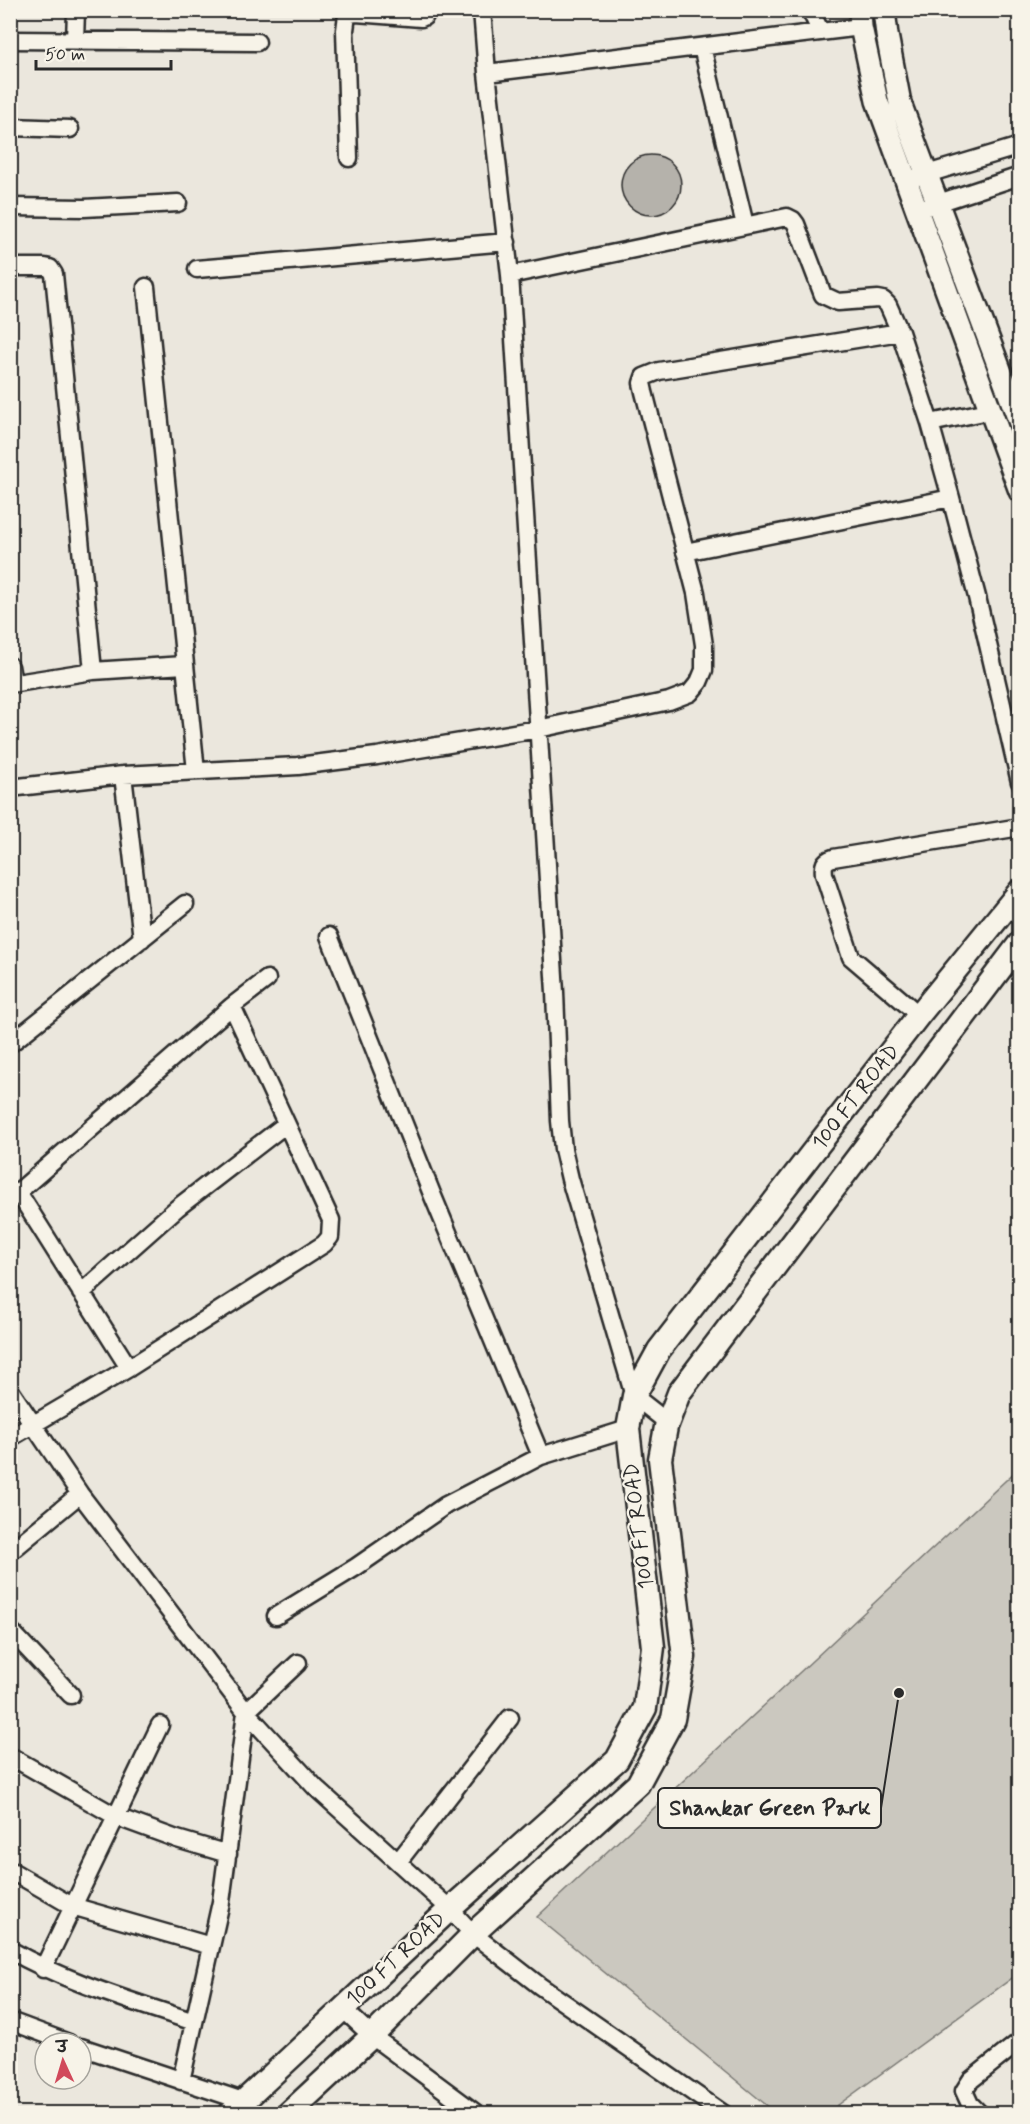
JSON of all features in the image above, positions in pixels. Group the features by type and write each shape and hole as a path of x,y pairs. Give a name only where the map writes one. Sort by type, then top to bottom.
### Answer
{"main road":[{"name":"100 FT ROAD","path":"237,2107 450,1910 617,1760 645,1708 653,1647 628,1429 634,1396 659,1350 919,1015 1020,891"},
{"name":"100 FT ROAD","path":"288,2114 372,2036 473,1934 638,1784 673,1719 684,1657 660,1459 668,1422 679,1393 1020,943"}],"street":[{"path":"75,41 76,10"},
{"path":"349,158 345,30 347,15 356,13 421,18 425,16 427,10"},
{"path":"482,10 510,274 563,1149 634,1396 668,1422"},
{"path":"810,10 821,32"},
{"path":"884,10 886,34 900,103 1020,423"},
{"path":"487,73 821,32 860,19 877,101 915,211 1020,491"},
{"path":"10,40 257,42"},
{"path":"702,46 745,225"},
{"path":"10,127 70,129"},
{"path":"904,180 1020,146"},
{"path":"915,211 1020,176"},
{"path":"10,207 178,203"},
{"path":"510,274 787,216 793,220 823,295 838,302 883,300 888,305 900,332 930,423 977,597 1020,782"},
{"path":"197,269 507,242"},
{"path":"10,267 45,267 50,268 54,274 93,671"},
{"path":"146,286 196,771"},
{"path":"10,788 123,775 298,766 378,756 538,729 669,701 690,693 699,682 704,670 704,645 696,593 644,392 642,383 644,377 659,371 900,332"},
{"path":"930,423 989,411"},
{"path":"686,552 951,498"},
{"path":"10,666 12,684 93,671 184,665"},
{"path":"123,775 142,939"},
{"path":"919,1015 851,957 824,874 827,860 1020,827"},
{"path":"10,1044 185,904"},
{"path":"329,936 432,1194 541,1456"},
{"path":"129,1368 14,1196 232,1006 267,979"},
{"path":"10,1438 129,1368 330,1238 331,1220 232,1006"},
{"path":"81,1293 177,1208 286,1124"},
{"path":"10,1390 80,1494 246,1712 316,1788 450,1910 473,1934 540,1986 724,2114"},
{"path":"276,1616 356,1567 446,1505 541,1456 628,1429"},
{"path":"10,1552 80,1494"},
{"path":"10,1630 71,1695"},
{"path":"181,2081 221,1902 246,1712 298,1663"},
{"path":"398,1862 510,1718"},
{"path":"44,1969 160,1725"},
{"path":"10,1756 117,1817 177,1839 228,1854"},
{"path":"10,1870 72,1906 211,1946"},
{"path":"10,1950 44,1969 194,2022"},
{"path":"343,2009 372,2036 477,2114"},
{"path":"10,2021 37,2031"},
{"path":"980,2114 970,2104 964,2091 970,2080 1020,2042"},
{"path":"93,2051 181,2081 237,2107"}],"shaded area":[{"path":"1019,1468 1019,1973 827,2113 776,2113 537,1917"}],"building":[{"path":"651,155 668,160 676,168 681,185 676,202 668,210 651,215 634,210 626,202 621,185 626,168 634,160"}],"place":[{"name":"Shankar Green Park","path":"899,1693"}]}
